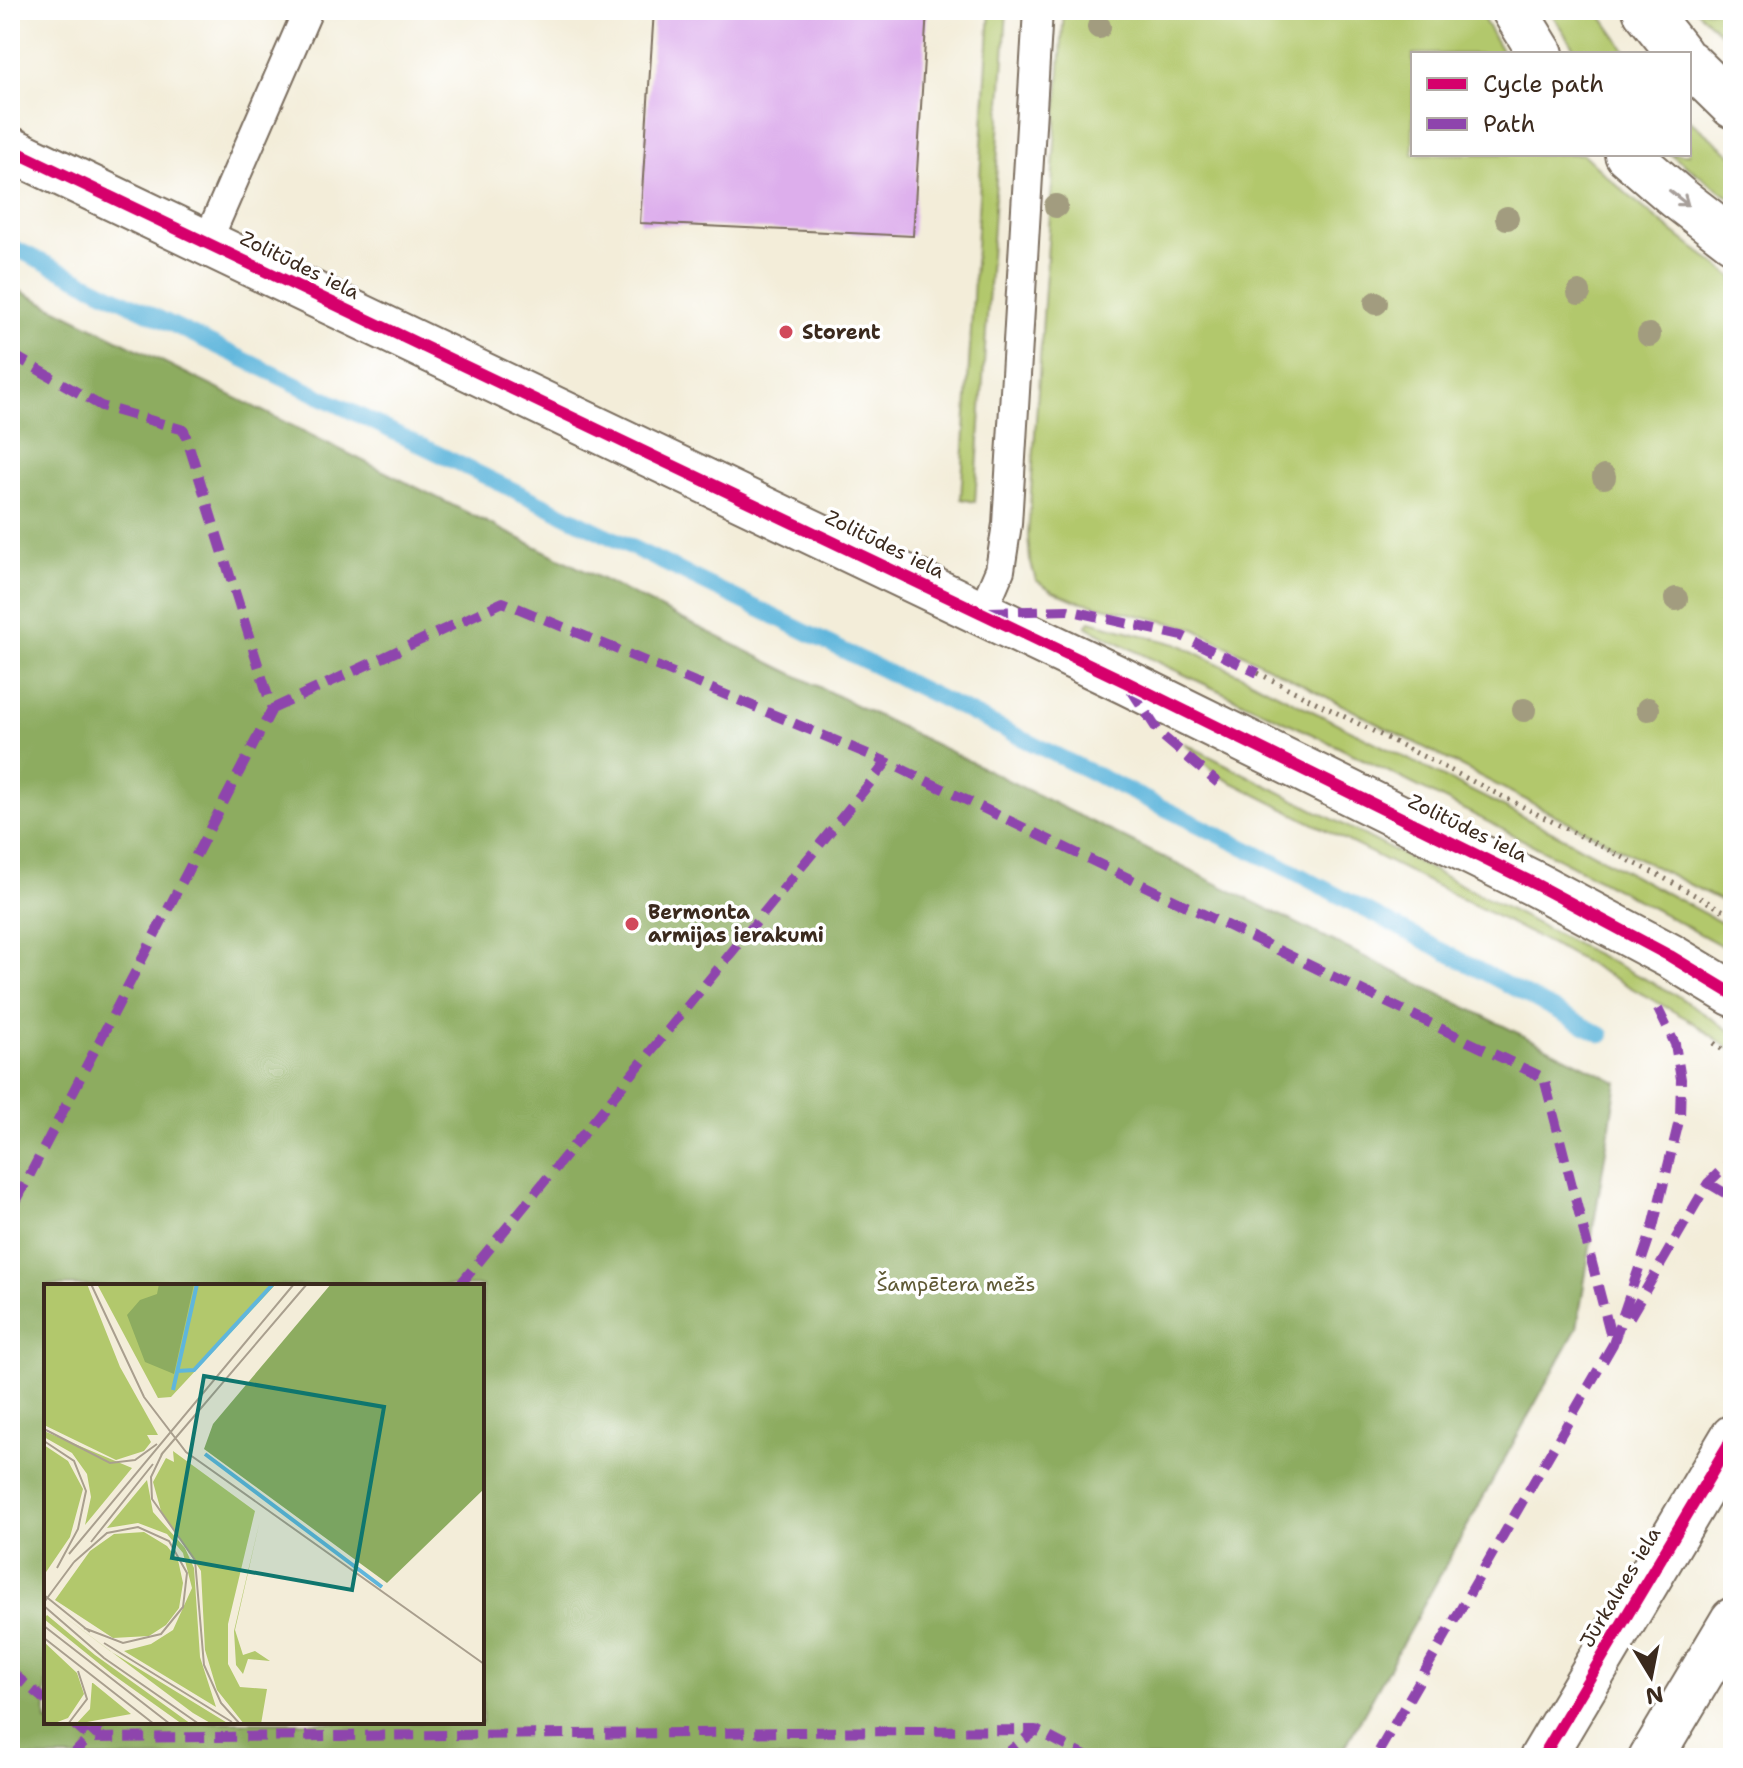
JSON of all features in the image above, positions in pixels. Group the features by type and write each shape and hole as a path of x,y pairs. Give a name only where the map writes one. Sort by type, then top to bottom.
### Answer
{"main road":[{"path":"1514,10 1540,52"},
{"path":"1645,10 1678,52"},
{"path":"1691,65 1733,106"},
{"name":"Zolitūdes iela","path":"10,149 982,612 1535,884 1670,956 1733,994"},
{"path":"1629,156 1733,240"},
{"name":"Jūrkalnes iela","path":"1542,1758 1733,1437"},
{"path":"1651,1758 1733,1620"}],"lane":[{"path":"207,242 308,10"},
{"path":"982,612 1000,570 1007,524 1038,10"}],"path":[{"path":"1258,673 1733,916"}],"green space":[{"path":"990,10 1007,10 975,502 961,499"},
{"path":"1064,10 1478,10 1503,52 1411,52 1411,156 1585,156 1656,218 1733,277 1733,907 1193,628 1074,600 1051,590 1036,580 1028,536"},
{"path":"1549,10 1597,10 1627,52 1577,52"},
{"path":"1696,10 1733,10 1733,45"},
{"path":"1691,122 1733,156 1733,200 1673,156 1691,156"},
{"name":"Šampētera mežs","path":"10,286 1617,1082 1577,1328 1339,1758 10,1758"},
{"path":"1090,621 1183,646 1555,833 1733,929 1733,952 1426,790 1144,656 1086,626"},
{"path":"1184,743 1678,996 1733,1033 1733,1051 1691,1021 1561,949 1219,776"}],"building":[{"path":"654,10 927,10 913,236 640,223"}],"waterway":[{"path":"10,246 1290,870 1602,1035"}],"marked path":[{"path":"10,353 101,406 184,430 272,709 10,1213"},
{"path":"272,709 503,602 887,762"},
{"path":"989,612 1068,610 1182,636 1258,673"},
{"path":"1130,688 1160,734 1218,783"},
{"path":"461,1284 887,762 1544,1078 1613,1344 1375,1758"},
{"path":"1613,1344 1653,1227 1680,1117 1681,1079 1675,1044 1658,1009"},
{"path":"1630,1317 1708,1183 1733,1159"},
{"path":"1708,1183 1733,1198"},
{"path":"10,1671 44,1699"},
{"path":"73,1724 90,1738 1036,1730"},
{"path":"70,1758 102,1724"},
{"path":"1001,1758 1036,1730 1089,1758"}],"cycle path":[{"path":"10,149 1126,682 1535,884 1670,956 1733,994"},
{"path":"1542,1758 1733,1437"}],"place":[{"name":"Storent","path":"786,332"},
{"name":"Bermonta armijas ierakumi","path":"632,924"}]}
